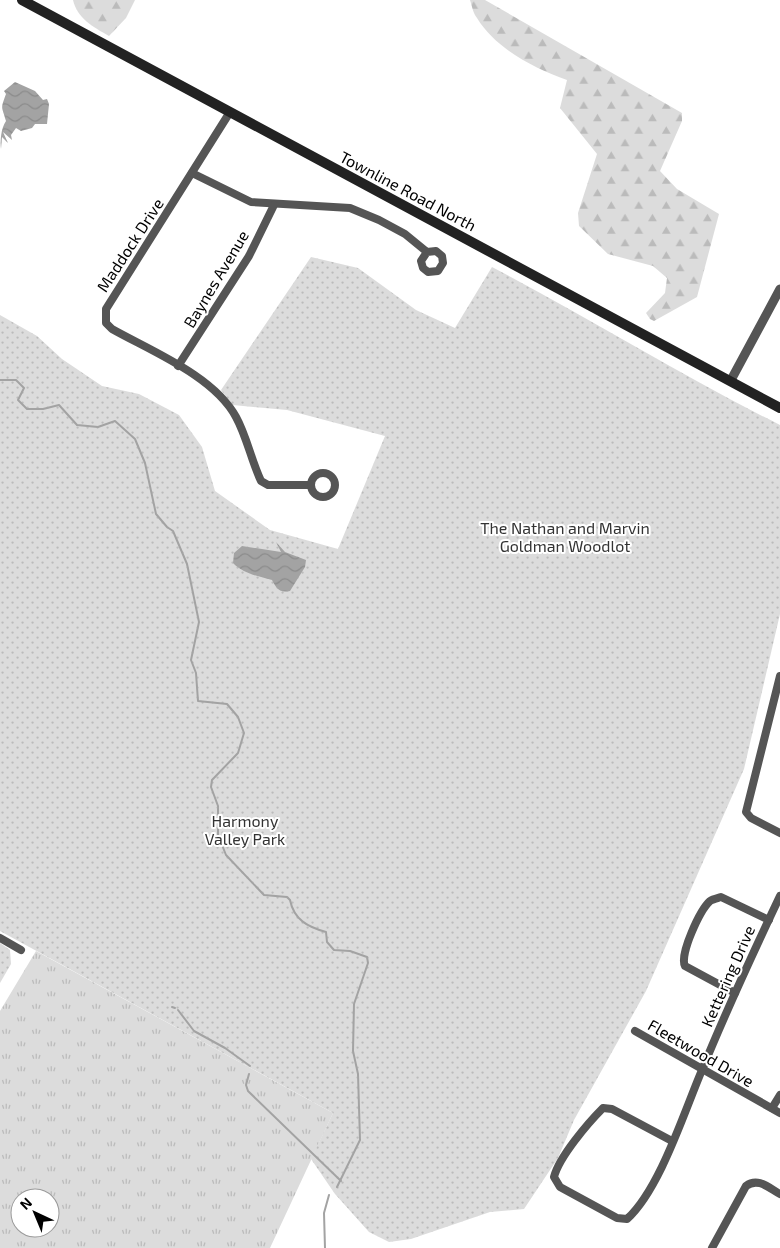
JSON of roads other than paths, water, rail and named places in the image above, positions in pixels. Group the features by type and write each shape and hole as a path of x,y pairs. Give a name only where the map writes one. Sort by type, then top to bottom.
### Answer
{"main road":[{"name":"Townline Road North","path":"22,0 780,408"}],"street":[{"name":"Maddock Drive","path":"178,366 112,329 106,323 104,315 106,308 230,112"},
{"path":"192,173 251,202 274,205 350,208 405,234 427,252"},
{"name":"Baynes Avenue","path":"178,366 249,256 274,205"},
{"path":"731,380 780,289"},
{"path":"178,366 211,386 228,403 243,432 261,481 268,485 309,485"},
{"path":"780,676 746,812 752,818 780,833"},
{"name":"Kettering Drive","path":"672,1142 612,1110 603,1108 575,1143 554,1177 560,1187 617,1218 627,1218 639,1208 649,1192 672,1142 702,1068 780,896"},
{"path":"735,993 685,966 682,961 684,951 706,907 716,898 721,897 768,920"},
{"path":"0,938 21,950"},
{"name":"Fleetwood Drive","path":"635,1031 780,1113"},
{"path":"772,1108 780,1094"},
{"path":"712,1248 746,1186 751,1182 760,1182 780,1194"}],"water":[{"path":"15,82 35,91 43,100 47,99 49,104 47,124 35,124 32,128 21,131 16,128 11,135 12,140 3,132 8,143 2,137 1,149 1,135 6,121 2,108 6,94 4,91"},
{"path":"276,542 285,552 306,560 305,567 290,591 281,591 272,580 246,572 233,563 234,553 242,546 281,552"}],"waterway":[{"path":"0,380 16,380 24,388 18,400 27,409 43,409 59,405 77,425 98,427 115,421 135,439 145,463 156,514 173,531 187,564 199,622 191,660 196,673 198,701 227,704 238,717 244,733 238,753 212,780 211,787 218,806 218,835 226,855 264,895 287,897 298,918 313,928 326,932 327,942 334,950 350,951 367,957 368,963 354,1004 353,1051 358,1074 360,1140 337,1187"},
{"path":"178,1010 194,1031 225,1048 250,1066"},
{"path":"249,1074 246,1085 248,1091 341,1181"},
{"path":"325,1248 324,1213 329,1195"}],"park label":[{"name":"The Nathan and Marvin Goldman Woodlot","path":"565,537"},
{"name":"Harmony Valley Park","path":"245,830"}]}
